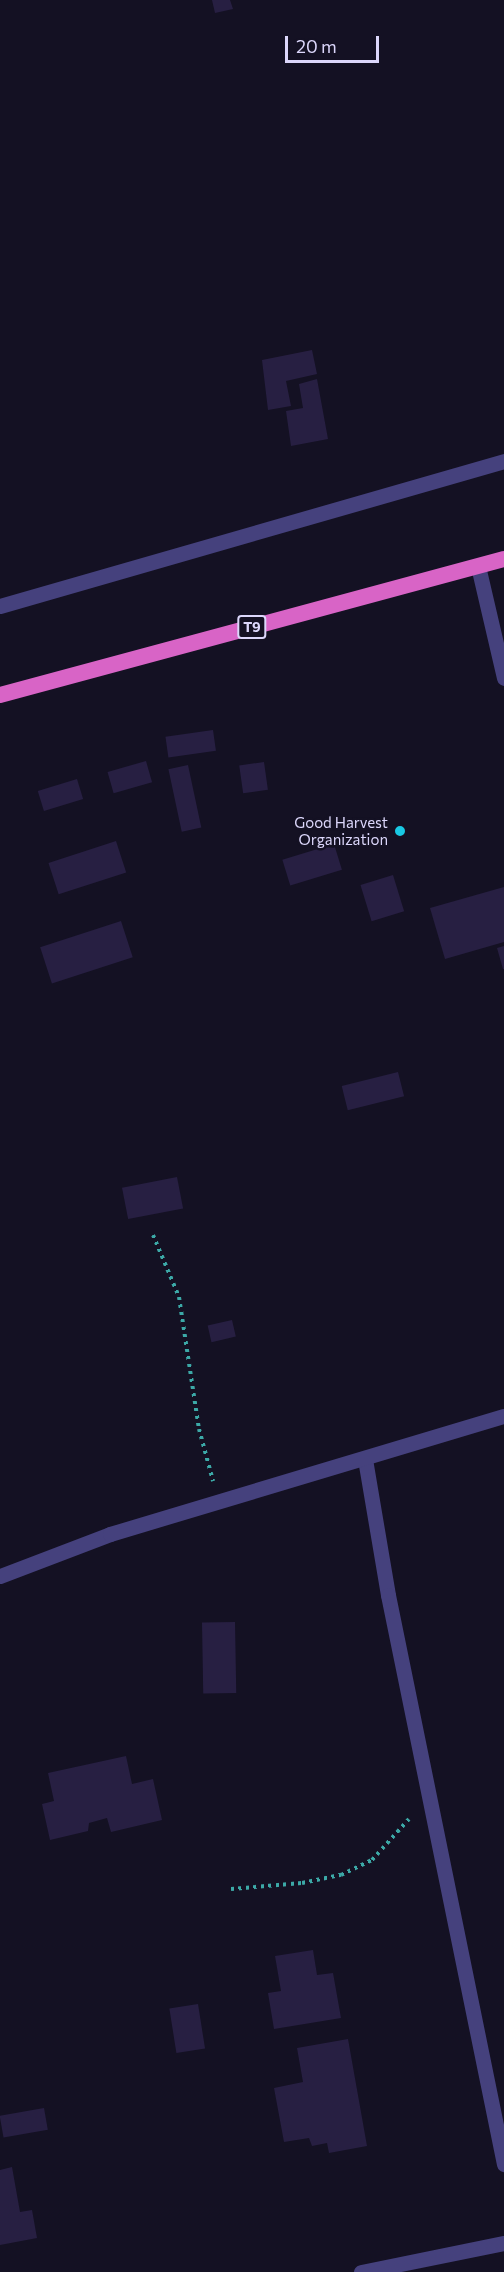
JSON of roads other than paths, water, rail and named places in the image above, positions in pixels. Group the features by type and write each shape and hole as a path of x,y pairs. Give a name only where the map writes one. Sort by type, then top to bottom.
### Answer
{"highway":[{"name":"T9","path":"0,695 504,559"}],"street":[{"path":"0,606 504,461"},
{"path":"478,566 504,678"},
{"path":"0,1576 110,1534 504,1416"},
{"path":"364,1459 504,2164"},
{"path":"360,2272 504,2243"}],"place":[{"name":"Good Harvest Organization","path":"400,831"}]}
